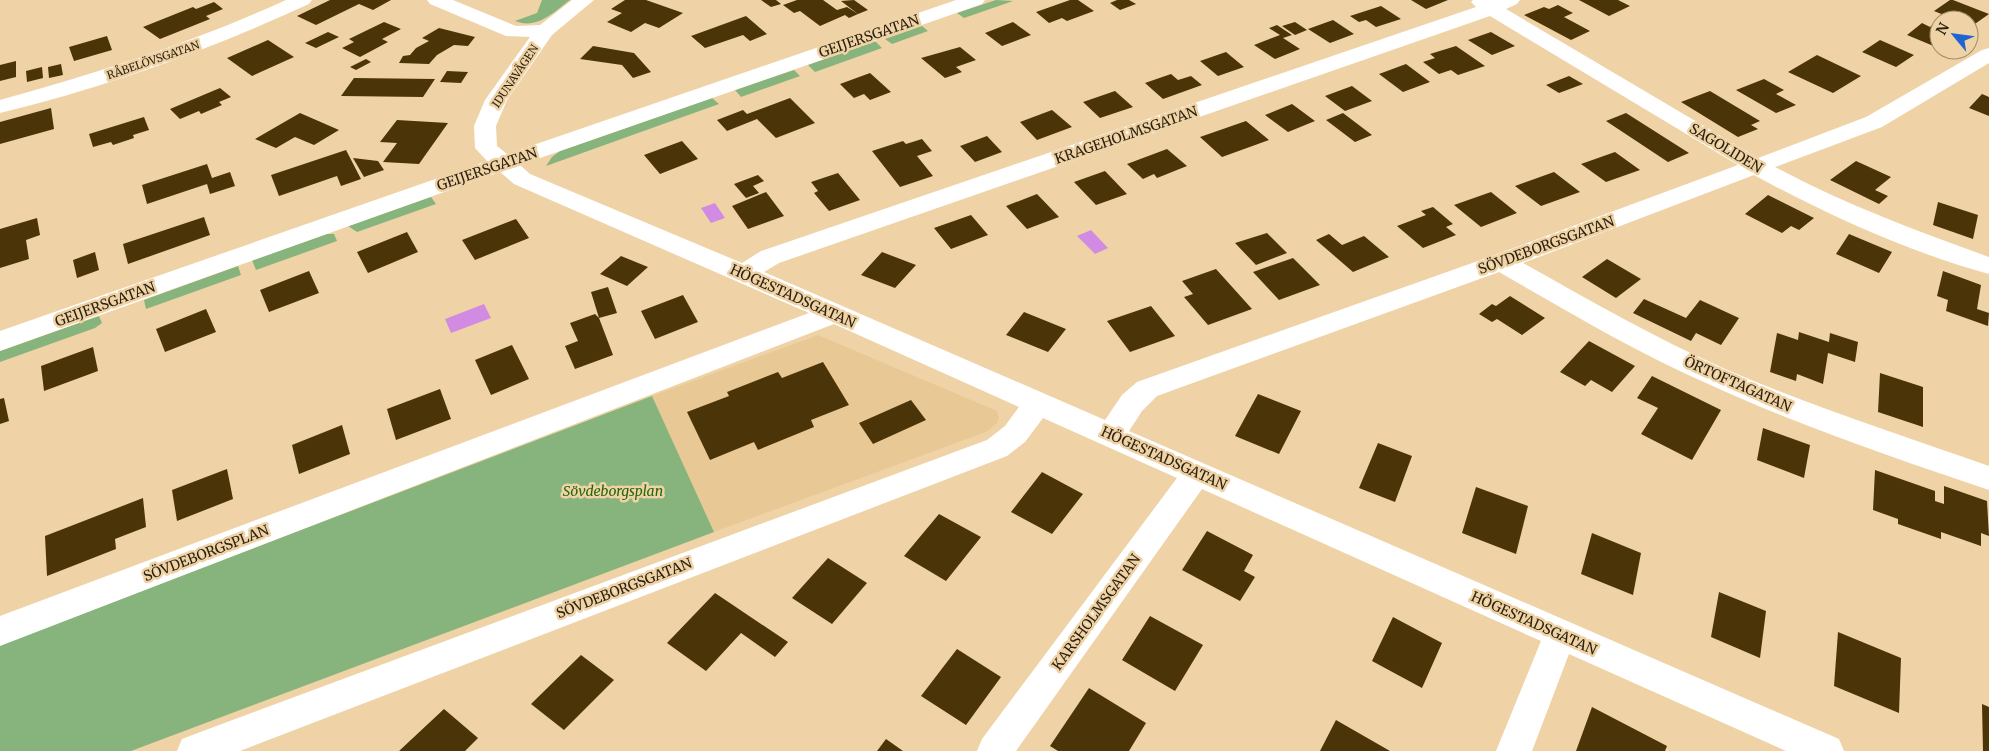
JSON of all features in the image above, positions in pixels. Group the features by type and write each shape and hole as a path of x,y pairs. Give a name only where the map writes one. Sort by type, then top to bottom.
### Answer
{"street":[{"name":"RÅBELÖVSGATAN","path":"0,107 153,62 216,38 302,0"},
{"path":"437,0 513,32 545,31"},
{"name":"IDUNAVÄGEN","path":"504,163 486,148 485,126 496,100 545,31 584,0"},
{"name":"GEIJERSGATAN","path":"0,341 504,163 975,0"},
{"name":"SAGOLIDEN","path":"1494,3 1757,166 1805,193 1886,229 1989,266"},
{"name":"KRAGEHOLMSGATAN","path":"743,273 770,257 1494,3"},
{"name":"SÖVDEBORGSGATAN","path":"1111,435 1132,403 1147,390 1500,262 1874,122 1989,54"},
{"path":"1962,70 1989,80"},
{"name":"HÖGESTADSGATAN","path":"504,163 522,179 743,273 1197,472 1826,751"},
{"name":"ÖRTOFTAGATAN","path":"1500,262 1624,331 1714,375 1807,414 1989,478"},
{"name":"SÖVDEBORGSPLAN","path":"0,631 833,314"},
{"name":"SÖVDEBORGSGATAN","path":"195,751 996,448 1015,434 1038,403"},
{"name":"KARSHOLMSGATAN","path":"995,751 1197,472"},
{"path":"1514,751 1560,634"}],"shaded area":[{"path":"715,203 725,218 711,223 701,208"},
{"path":"1091,230 1108,248 1095,254 1077,236"},
{"path":"484,304 491,318 451,333 445,319"},
{"path":"818,335 997,411 999,417 997,423 986,432 714,532 652,396"}],"green space":[{"path":"542,0 570,0 538,21 523,23 515,21 537,13"},
{"path":"996,0 1013,1 964,18 957,13"},
{"path":"922,26 928,31 892,44 885,39"},
{"path":"875,41 882,48 815,72 808,65"},
{"path":"794,70 800,76 741,97 735,90"},
{"path":"712,98 719,104 546,166 552,157 560,151"},
{"path":"431,197 436,204 357,232 348,226"},
{"path":"327,234 334,234 337,241 256,270 252,260"},
{"path":"238,266 241,275 146,309 144,300"},
{"path":"99,316 102,323 95,328 0,362 0,351"},
{"name":"Sövdeborgsplan","path":"652,396 714,532 131,751 0,751 0,645"}],"building":[{"path":"330,0 391,0 373,10 359,4 316,25 297,16"},
{"path":"625,0 646,0 683,13 659,28 645,23 631,32 607,22 622,13 611,9"},
{"path":"761,0 776,0 781,4 771,7"},
{"path":"797,0 823,0 837,10 847,7 858,14 849,18 845,15 820,26 800,11 794,13 783,5"},
{"path":"854,0 868,10 858,14 841,1"},
{"path":"1070,0 1078,0 1094,11 1067,21 1062,18 1049,23 1036,12"},
{"path":"1117,0 1129,0 1136,4 1120,10 1110,3"},
{"path":"1411,0 1448,0 1426,9"},
{"path":"1579,0 1618,0 1630,6 1609,16"},
{"path":"1953,0 1979,10 1935,10"},
{"path":"214,2 223,9 206,16 210,19 160,39 143,27 193,7 196,9"},
{"path":"1558,5 1573,13 1564,17 1590,31 1571,40 1524,15 1544,7 1549,9"},
{"path":"1381,6 1401,19 1376,27 1366,20 1359,22 1350,16"},
{"path":"1979,10 1989,14 1979,21"},
{"path":"746,16 767,34 750,41 743,35 705,48 691,36"},
{"path":"1333,20 1354,34 1330,43 1308,29"},
{"path":"384,22 401,29 382,39 388,42 360,57 342,48 354,42 349,39"},
{"path":"1013,22 1031,35 1002,46 985,33"},
{"path":"1295,22 1307,30 1295,35 1282,26"},
{"path":"1922,23 1929,26 1929,44 1907,35"},
{"path":"1277,25 1292,35 1283,38 1300,49 1275,59 1254,45 1280,35 1269,28"},
{"path":"439,28 475,37 468,46 454,45 437,55 429,64 399,63 403,56 410,55 416,48 429,41 422,38"},
{"path":"328,32 339,37 316,48 305,43"},
{"path":"1491,32 1515,46 1492,55 1468,40"},
{"path":"107,36 112,50 74,61 69,47"},
{"path":"268,40 294,57 252,76 227,58"},
{"path":"1880,40 1914,55 1896,67 1862,52"},
{"path":"593,46 634,53 651,72 633,78 622,65 580,59"},
{"path":"1456,46 1485,66 1458,75 1451,70 1439,74 1423,62 1435,58 1430,54"},
{"path":"960,47 976,60 956,67 962,72 945,78 921,58"},
{"path":"1226,52 1244,67 1218,76 1200,61"},
{"path":"1817,55 1861,76 1833,93 1788,72"},
{"path":"366,59 371,62 356,70 350,67"},
{"path":"16,61 16,77 0,81 0,65"},
{"path":"61,64 63,75 49,78 48,67"},
{"path":"1406,64 1430,82 1403,92 1379,74"},
{"path":"42,67 43,78 27,82 26,71"},
{"path":"447,71 468,72 461,83 440,82"},
{"path":"870,73 891,92 870,100 864,94 854,98 840,84"},
{"path":"1171,74 1178,80 1191,76 1202,85 1163,99 1145,83"},
{"path":"1569,76 1583,84 1559,93 1546,85"},
{"path":"354,78 435,79 423,97 341,96"},
{"path":"1764,79 1784,90 1776,94 1796,105 1776,113 1736,90"},
{"path":"1352,86 1372,101 1345,111 1325,96"},
{"path":"220,88 231,97 219,102 222,105 201,114 199,111 180,119 170,109"},
{"path":"1115,91 1133,107 1100,118 1083,102"},
{"path":"1710,91 1760,121 1751,125 1758,129 1738,137 1681,102"},
{"path":"1982,94 1989,97 1989,116 1969,108"},
{"path":"790,98 815,123 776,138 757,119 727,131 717,120 743,110 747,114"},
{"path":"1292,104 1315,121 1288,132 1265,115"},
{"path":"51,108 54,129 0,144 0,122"},
{"path":"1052,110 1072,127 1037,140 1020,122"},
{"path":"300,113 339,130 314,145 295,137 276,148 255,139"},
{"path":"1343,113 1372,135 1355,142 1326,120"},
{"path":"1626,113 1689,153 1668,162 1606,121"},
{"path":"144,117 149,130 133,135 134,138 113,145 111,142 93,147 89,134"},
{"path":"397,120 448,123 419,164 383,162 397,143 380,142"},
{"path":"1246,121 1269,140 1222,157 1200,137"},
{"path":"987,136 1002,152 975,162 960,146"},
{"path":"922,139 932,151 917,156 933,176 900,187 872,151 903,141 906,144"},
{"path":"682,141 698,159 660,174 644,155"},
{"path":"1167,149 1187,166 1157,178 1154,174 1143,179 1127,164"},
{"path":"346,150 361,179 341,186 337,176 279,196 271,175"},
{"path":"1615,152 1640,170 1606,182 1581,164"},
{"path":"353,158 378,161 384,170 364,177"},
{"path":"1856,161 1891,177 1875,190 1888,196 1879,204 1830,180"},
{"path":"207,164 212,178 230,172 235,186 210,194 207,184 147,204 142,185"},
{"path":"1105,171 1127,194 1096,205 1074,182"},
{"path":"1554,172 1580,192 1541,206 1515,186"},
{"path":"838,173 860,200 829,211 814,193 818,191 811,182"},
{"path":"758,175 764,181 753,186 759,193 746,198 734,184"},
{"path":"766,192 784,216 748,229 732,206"},
{"path":"1491,192 1517,213 1481,227 1454,205"},
{"path":"1037,194 1059,217 1027,229 1006,206"},
{"path":"1768,195 1814,218 1799,230 1791,226 1782,233 1745,214"},
{"path":"1938,202 1978,215 1973,239 1933,225"},
{"path":"1433,207 1453,224 1446,227 1456,235 1423,248 1397,226 1426,215 1421,211"},
{"path":"971,215 988,235 951,249 934,228"},
{"path":"204,217 210,235 128,264 123,244"},
{"path":"37,218 40,235 26,240 29,259 0,268 0,229"},
{"path":"516,219 529,238 475,260 462,240"},
{"path":"407,232 418,252 368,273 357,252"},
{"path":"1267,233 1287,253 1256,265 1235,243"},
{"path":"1329,234 1342,245 1364,236 1389,257 1353,272 1316,240"},
{"path":"1849,234 1892,252 1879,273 1836,254"},
{"path":"95,252 99,270 77,278 73,260"},
{"path":"882,252 916,265 895,288 861,275"},
{"path":"621,256 648,267 627,286 600,274"},
{"path":"1293,258 1320,285 1279,300 1253,272"},
{"path":"1607,259 1641,279 1616,298 1582,277"},
{"path":"1216,269 1252,309 1208,325 1184,297 1193,294 1182,281"},
{"path":"309,271 319,293 269,312 260,290"},
{"path":"1943,271 1981,285 1977,309 1989,313 1988,326 1946,311 1948,300 1937,296"},
{"path":"608,287 617,313 599,318 591,292"},
{"path":"683,295 698,322 655,339 641,311"},
{"path":"1510,296 1545,318 1522,335 1497,319 1492,322 1479,314 1492,304 1496,306"},
{"path":"1644,299 1686,318 1700,300 1739,318 1721,345 1696,333 1691,341 1633,313"},
{"path":"1151,306 1175,336 1130,352 1107,321"},
{"path":"206,309 216,332 165,352 156,329"},
{"path":"1024,312 1066,329 1048,352 1006,335"},
{"path":"595,314 599,318 613,355 575,369 565,346 578,341 570,323"},
{"path":"1799,332 1829,342 1830,333 1858,342 1855,362 1828,353 1823,384 1797,374 1796,381 1770,372 1777,333 1798,340"},
{"path":"1589,341 1635,366 1612,392 1591,380 1585,386 1560,372"},
{"path":"512,345 529,379 491,395 475,360"},
{"path":"93,347 98,371 44,391 41,366"},
{"path":"823,362 849,405 811,420 814,427 758,450 754,442 710,460 687,412 729,396 727,392 778,372 782,378"},
{"path":"1880,373 1923,387 1923,427 1878,412"},
{"path":"1652,376 1721,410 1692,460 1641,434 1658,408 1637,398"},
{"path":"440,389 451,419 396,440 387,409"},
{"path":"1258,394 1301,411 1279,454 1235,436"},
{"path":"4,398 9,421 0,424 0,399"},
{"path":"911,400 926,420 873,444 859,423"},
{"path":"342,425 350,454 299,474 292,445"},
{"path":"1763,428 1810,445 1804,478 1757,460"},
{"path":"1378,443 1412,456 1395,502 1359,488"},
{"path":"227,469 233,499 177,521 172,490"},
{"path":"1875,470 1935,491 1935,501 1944,504 1944,486 1987,501 1989,536 1981,533 1981,546 1941,532 1941,539 1898,524 1898,519 1873,510"},
{"path":"1042,472 1083,494 1052,534 1011,512"},
{"path":"1476,487 1528,506 1516,554 1462,533"},
{"path":"143,498 146,527 115,539 116,549 47,576 45,536"},
{"path":"939,514 981,537 946,581 904,556"},
{"path":"1207,531 1253,555 1244,571 1255,577 1240,601 1182,570"},
{"path":"1592,533 1641,553 1633,595 1581,574"},
{"path":"828,558 867,583 832,624 792,598"},
{"path":"1719,592 1766,611 1760,658 1711,637"},
{"path":"715,593 788,642 775,657 741,633 706,671 667,643"},
{"path":"1150,616 1203,645 1175,691 1122,660"},
{"path":"1393,617 1442,643 1422,688 1372,661"},
{"path":"1838,632 1901,658 1899,713 1834,686"},
{"path":"957,649 1001,677 966,725 921,696"},
{"path":"581,655 614,680 564,730 531,704"},
{"path":"1089,688 1146,723 1129,751 1058,751 1050,746"},
{"path":"1982,704 1989,707 1989,751 1983,751"},
{"path":"1592,707 1667,746 1665,751 1576,751"},
{"path":"444,709 478,738 465,751 399,751"},
{"path":"1336,720 1390,751 1320,751"},
{"path":"886,739 903,751 877,751"}]}
